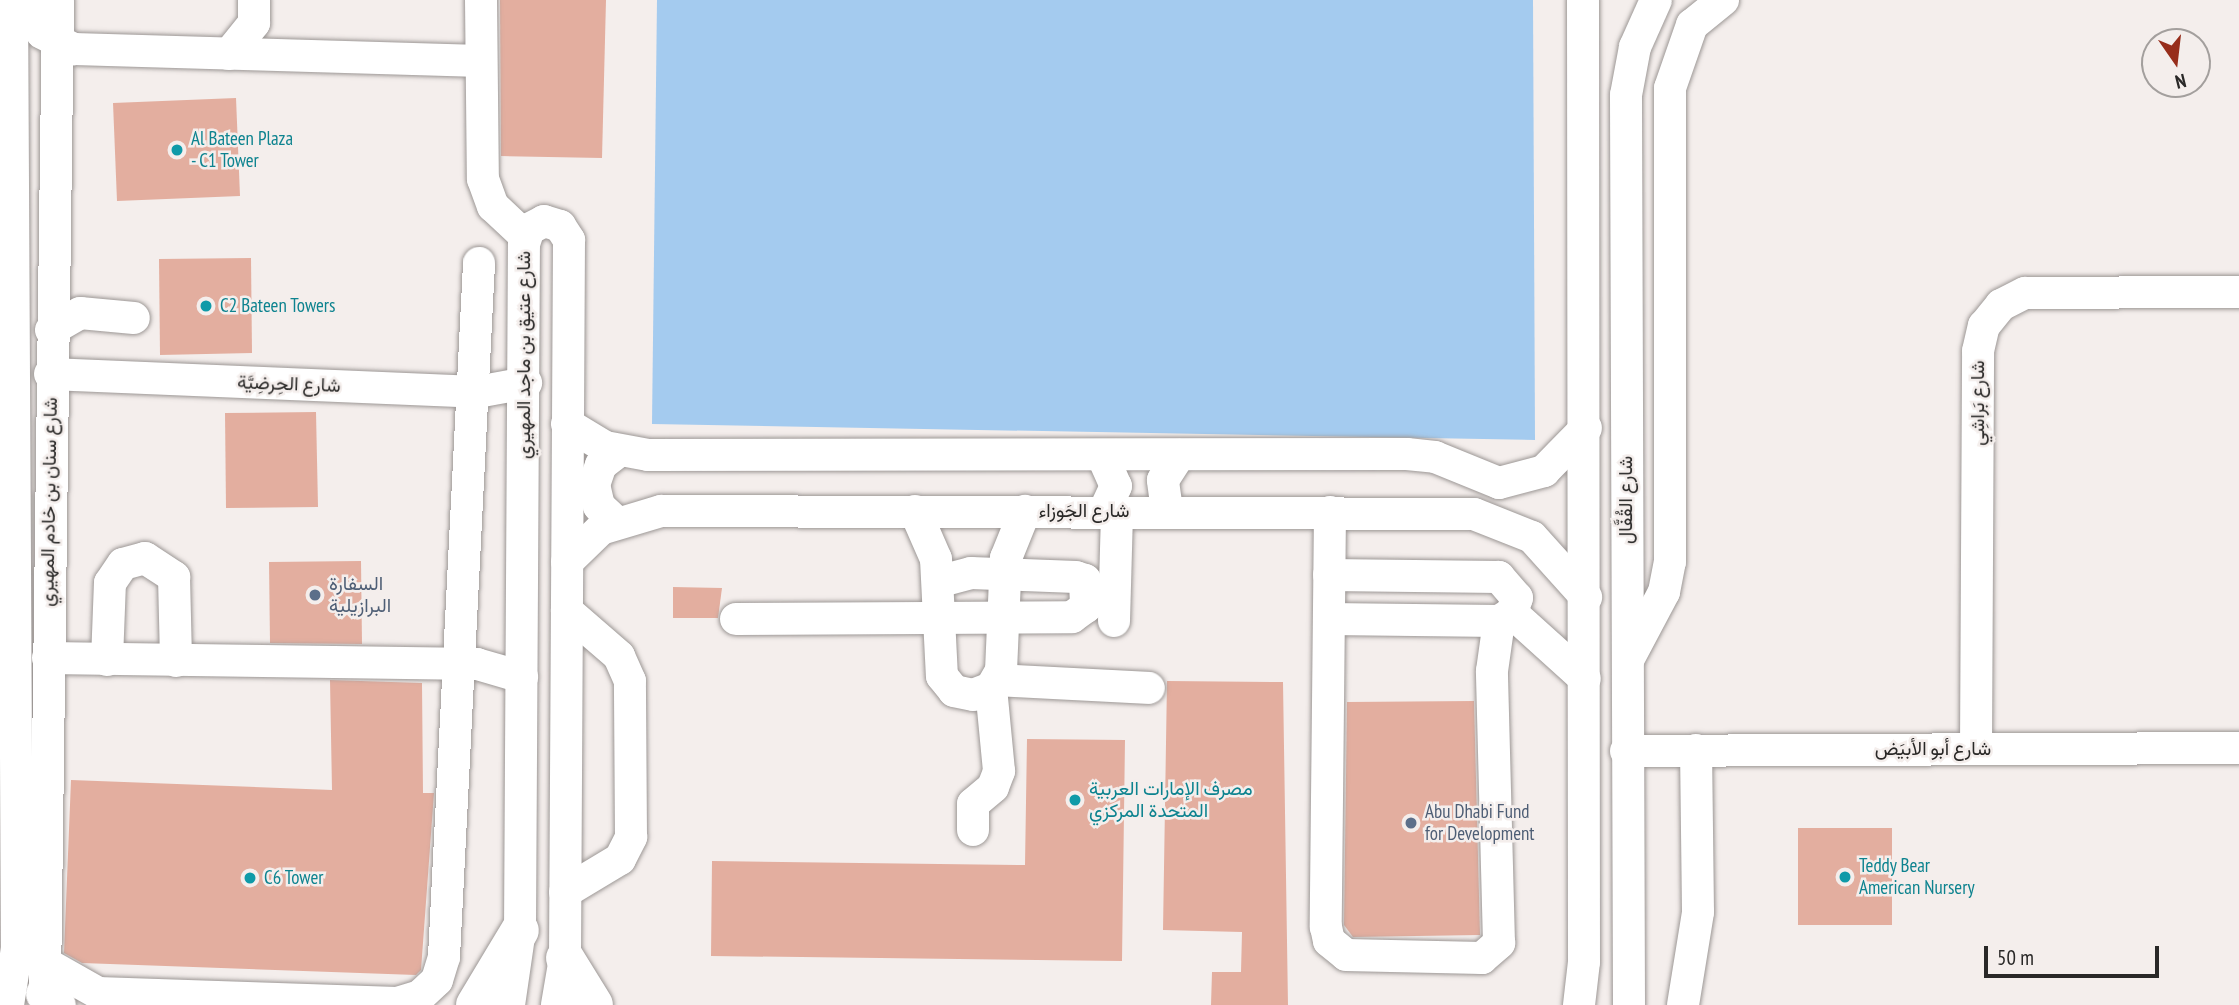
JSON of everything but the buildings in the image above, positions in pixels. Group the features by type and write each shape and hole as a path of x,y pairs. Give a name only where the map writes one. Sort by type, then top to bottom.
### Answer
{"main road":[{"path":"475,1005 520,930"},
{"path":"565,958 594,1005"}],"street":[{"name":"شارع سنان بن خادم المهيري","path":"8,1005 17,948 12,0"},
{"path":"32,0 36,25 57,45 229,54 481,61"},
{"name":"شارع سنان بن خادم المهيري","path":"48,992 50,374 58,0"},
{"path":"229,54 254,23 254,0"},
{"path":"481,0 485,188 525,236"},
{"name":"شارع القُفَّال","path":"1579,1005 1584,962 1586,597 1583,0"},
{"name":"شارع القُفَّال","path":"1629,1005 1626,970 1626,95 1635,47 1656,0"},
{"path":"1626,662 1664,592 1670,562 1673,71 1692,25 1723,0"},
{"name":"شارع عتيق بن ماجد المهيري","path":"509,1005 520,930 525,236 544,221 561,226 569,240 565,958 557,1005"},
{"path":"48,992 385,1003 420,996 437,980 444,957 477,391 479,263"},
{"path":"1626,271 1670,307"},
{"path":"51,284 80,313"},
{"name":"شارع بَراشِي","path":"1976,749 1978,351 1984,326 2001,305 2025,293 2239,292"},
{"path":"51,330 80,313 134,318"},
{"name":"شارع الحِرضِيَّة","path":"50,374 477,391 526,383"},
{"path":"568,424 619,451 1424,455 1475,478 1499,483 1529,478 1557,462 1586,428"},
{"path":"615,521 599,506 594,485 601,465 619,451"},
{"path":"1167,510 1163,480 1179,454"},
{"path":"1102,455 1115,486 1111,511 1114,621"},
{"path":"1474,514 1475,478"},
{"path":"973,830 973,804 993,787 999,771 994,684 1004,579 1025,510"},
{"name":"شارع الجَوزاء","path":"567,562 615,521 661,511 1167,510 1474,514 1532,537 1586,597"},
{"path":"915,511 932,542 938,582 939,667 947,684 963,695 994,684 1149,688"},
{"path":"1329,575 1499,577 1515,591 1492,671 1499,943 1482,958 1377,951 1346,955 1327,934 1329,575 1330,512"},
{"path":"107,660 110,583 122,564 145,558 174,577 176,661"},
{"path":"736,619 1072,617 1086,607 1085,580 1076,577 1004,579 971,573 938,582"},
{"path":"565,892 620,859 631,837 631,681 620,656 567,611"},
{"path":"1329,619 1506,617 1585,678"},
{"path":"48,658 461,663 522,677"},
{"name":"شارع أبو الأبيَض","path":"1626,751 2239,748"},
{"path":"1683,1005 1698,912 1696,750"},
{"path":"1584,962 1603,974 1626,970"}],"water":[{"path":"657,0 1533,0 1535,440 652,424"}],"place":[{"name":"Al Bateen Plaza - C1 Tower","path":"177,150"},
{"name":"C2 Bateen Towers","path":"206,306"},
{"name":"السفارة البرازيلية","path":"315,595"},
{"name":"مصرف الإمارات العربية المتحدة المركزي","path":"1075,800"},
{"name":"Abu Dhabi Fund for Development","path":"1411,823"},
{"name":"Teddy Bear American Nursery","path":"1845,877"},
{"name":"C6 Tower","path":"250,878"}]}
